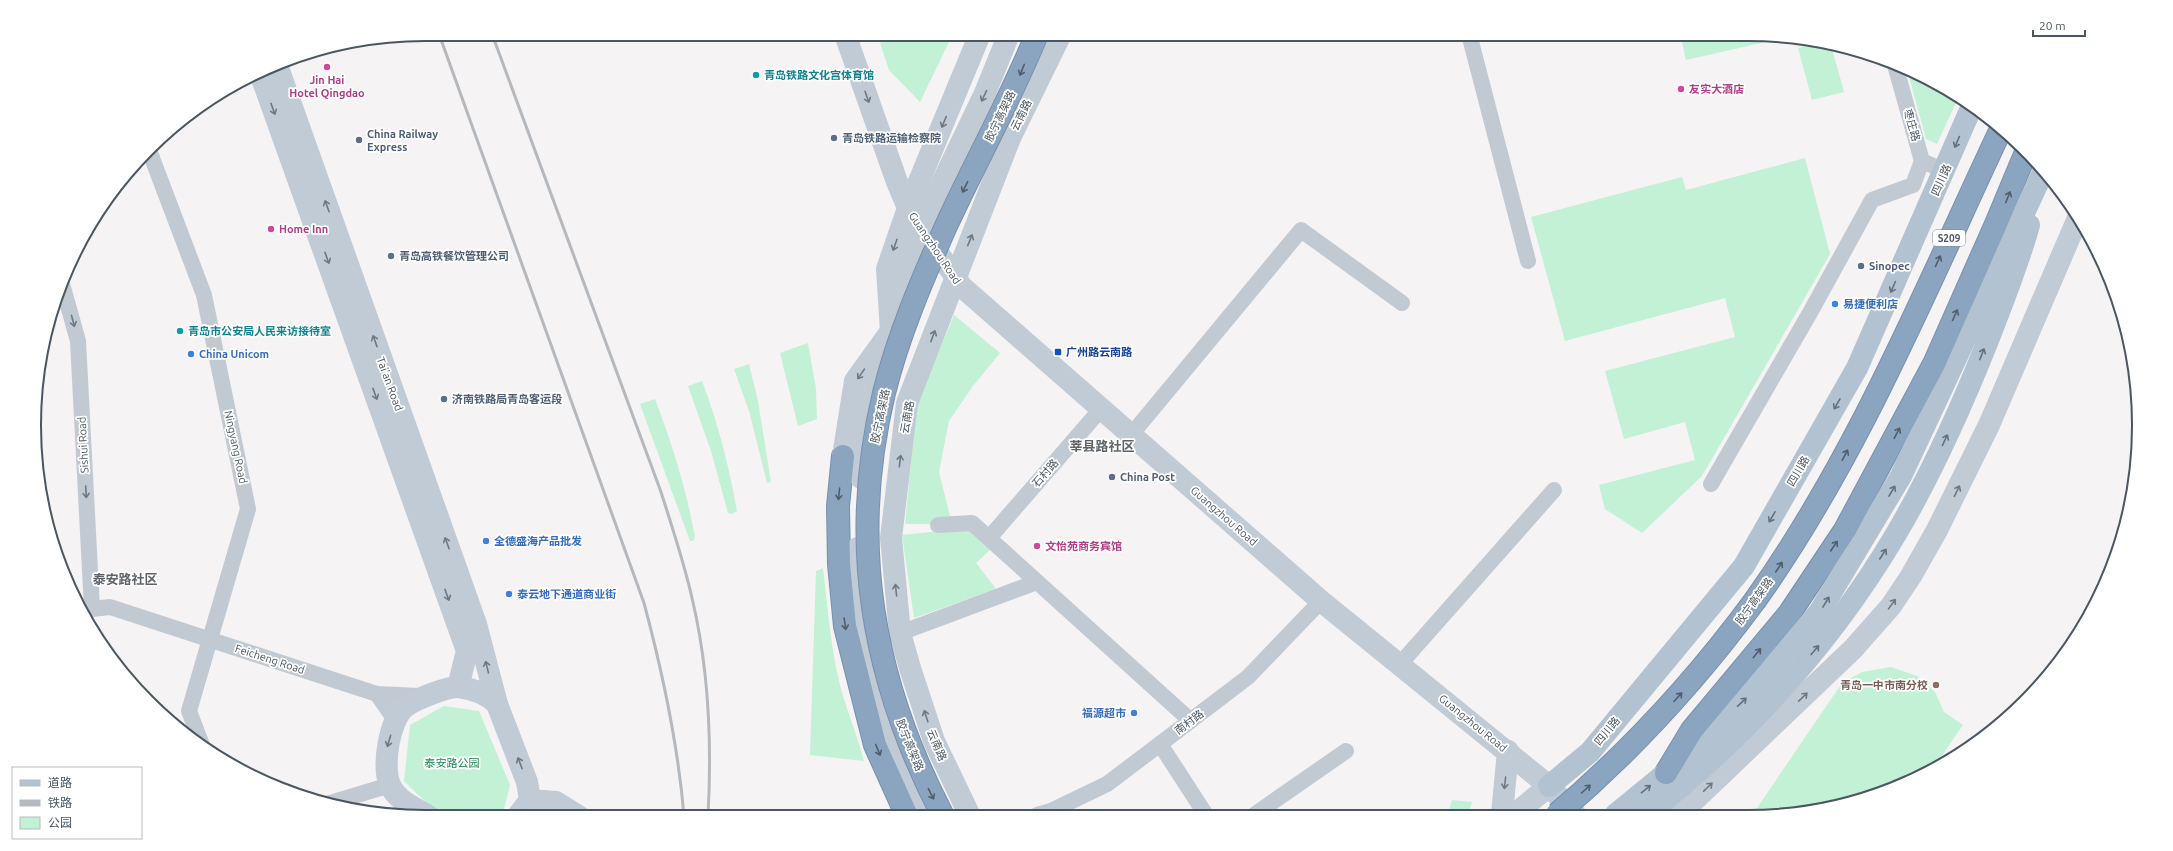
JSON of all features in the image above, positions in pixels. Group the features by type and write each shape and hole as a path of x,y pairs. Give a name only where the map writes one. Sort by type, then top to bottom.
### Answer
{"highway":[{"name":"胶宁高架路","path":"940,810 907,742 890,693 876,633 870,585 867,533 873,450 884,392 914,302 947,225 1019,77 1034,41"},
{"name":"胶宁高架路","path":"1561,810 1623,754 1665,710 1721,645 1781,563 1829,485 1898,348 1999,134"},
{"path":"1666,773 1692,730 1789,614 1845,530 1934,364 2023,158"},
{"path":"843,456 838,506 839,564 845,626 876,745 904,810"}],"main road":[{"name":"四川路","path":"1549,786 1590,752 1744,566 1857,368 1945,172 1970,112"},
{"path":"1621,810 1666,773 1750,694 1820,611 1901,476 2041,177"},
{"path":"1652,810 1718,755 1762,711 1829,632 1896,534 1932,467 1968,390 2019,260 2042,178"}],"street":[{"name":"Guangzhou Road","path":"847,41 897,182 908,208 920,229 961,286 1321,601 1508,751 1549,786 1571,810"},
{"path":"843,456 855,381 891,331 887,269 908,208 977,41"},
{"path":"923,810 889,734 870,659 860,598 858,539 863,440 891,331 920,229 985,93 1006,41"},
{"name":"云南路","path":"967,810 934,741 900,633 891,538 908,403 955,276 1010,138 1058,41"},
{"path":"1471,41 1528,261"},
{"name":"Tai'an Road","path":"279,70 476,624 497,704 528,782 530,800"},
{"name":"枣庄路","path":"1897,71 1922,161"},
{"name":"Tai'an Road","path":"262,78 467,651 458,687"},
{"name":"Ningyang Road","path":"151,157 204,295 248,509 189,711 199,736"},
{"path":"1711,484 1811,311 1872,200 1913,185 1922,161 1945,172"},
{"path":"1684,810 1853,649 1899,594 1937,530 1989,425 2075,225"},
{"path":"1131,435 1302,230 1402,302"},
{"name":"Sishui Road","path":"64,293 78,341 88,609"},
{"name":"石村路","path":"989,538 1101,408"},
{"path":"1400,664 1554,490"},
{"path":"938,524 972,523 1191,720"},
{"path":"900,633 1038,582"},
{"name":"南村路","path":"1053,810 1107,784 1248,677 1321,601"},
{"name":"Feicheng Road","path":"89,611 110,607 377,694 418,696 458,687"},
{"path":"415,810 403,802 390,785 386,753 395,720 405,708 428,695 458,687 487,695 497,704"},
{"path":"377,694 395,720"},
{"path":"1160,744 1203,810"},
{"path":"1261,810 1346,751"},
{"path":"1502,810 1508,751"},
{"path":"339,800 390,785"},
{"path":"1520,810 1549,786"},
{"path":"530,800 556,802 569,810"},
{"path":"530,800 541,810"},
{"path":"522,810 530,800"}],"green space":[{"path":"885,41 950,41 920,102 889,70 880,43"},
{"path":"1682,41 1767,42 1686,60"},
{"path":"1807,46 1832,50 1844,92 1812,100 1798,48"},
{"path":"1909,77 1956,103 1937,144 1926,139"},
{"path":"1805,158 1830,254 1702,476 1642,533 1605,509 1599,485 1695,460 1685,422 1624,439 1605,371 1735,337 1725,298 1565,341 1531,217 1682,177 1686,190"},
{"path":"954,315 1000,353 973,386 949,421 939,472 952,524 905,524 917,403"},
{"path":"808,343 816,389 817,419 798,426 780,353"},
{"path":"749,364 758,401 771,482 767,483 749,411 734,369"},
{"path":"702,381 718,429 730,478 737,511 732,514 728,513 711,451 688,386"},
{"path":"655,399 673,450 683,485 692,520 695,538 693,541 690,541 640,404"},
{"path":"968,528 990,550 976,563 996,589 914,618 902,535"},
{"path":"823,568 830,631 838,678 864,761 810,755 816,571"},
{"path":"1891,667 1917,676 1935,692 1944,712 1963,725 1940,758 1895,781 1847,797 1798,807 1756,810 1842,683 1862,672"},
{"name":"泰安路公园","path":"444,706 479,711 510,785 504,809 439,810 430,806 404,781 410,725"},
{"path":"1452,800 1472,802 1469,810 1449,810"}],"railway":[{"path":"442,41 644,603 669,709 678,762 683,810"},
{"path":"495,41 661,492 678,545 698,625 706,679 710,761 708,810"}],"place":[{"name":"Jin Hai Hotel Qingdao","path":"327,67"},
{"name":"青岛铁路文化宫体育馆","path":"756,75"},
{"name":"友实大酒店","path":"1681,89"},
{"name":"青岛铁路运输检察院","path":"834,138"},
{"name":"China Railway Express","path":"359,140"},
{"name":"Home Inn","path":"271,229"},
{"name":"青岛高铁餐饮管理公司","path":"391,256"},
{"name":"Sinopec","path":"1861,266"},
{"name":"易捷便利店","path":"1835,304"},
{"name":"青岛市公安局人民来访接待室","path":"180,331"},
{"name":"广州路云南路","path":"1058,352"},
{"name":"China Unicom","path":"191,354"},
{"name":"济南铁路局青岛客运段","path":"444,399"},
{"name":"China Post","path":"1112,477"},
{"name":"全德盛海产品批发","path":"486,541"},
{"name":"文怡苑商务宾馆","path":"1037,546"},
{"name":"泰云地下通道商业街","path":"509,594"},
{"name":"青岛一中市南分校","path":"1936,685"},
{"name":"福源超市","path":"1134,713"}],"district":[{"name":"莘县路社区","path":"1102,446"},
{"name":"泰安路社区","path":"125,579"}]}
